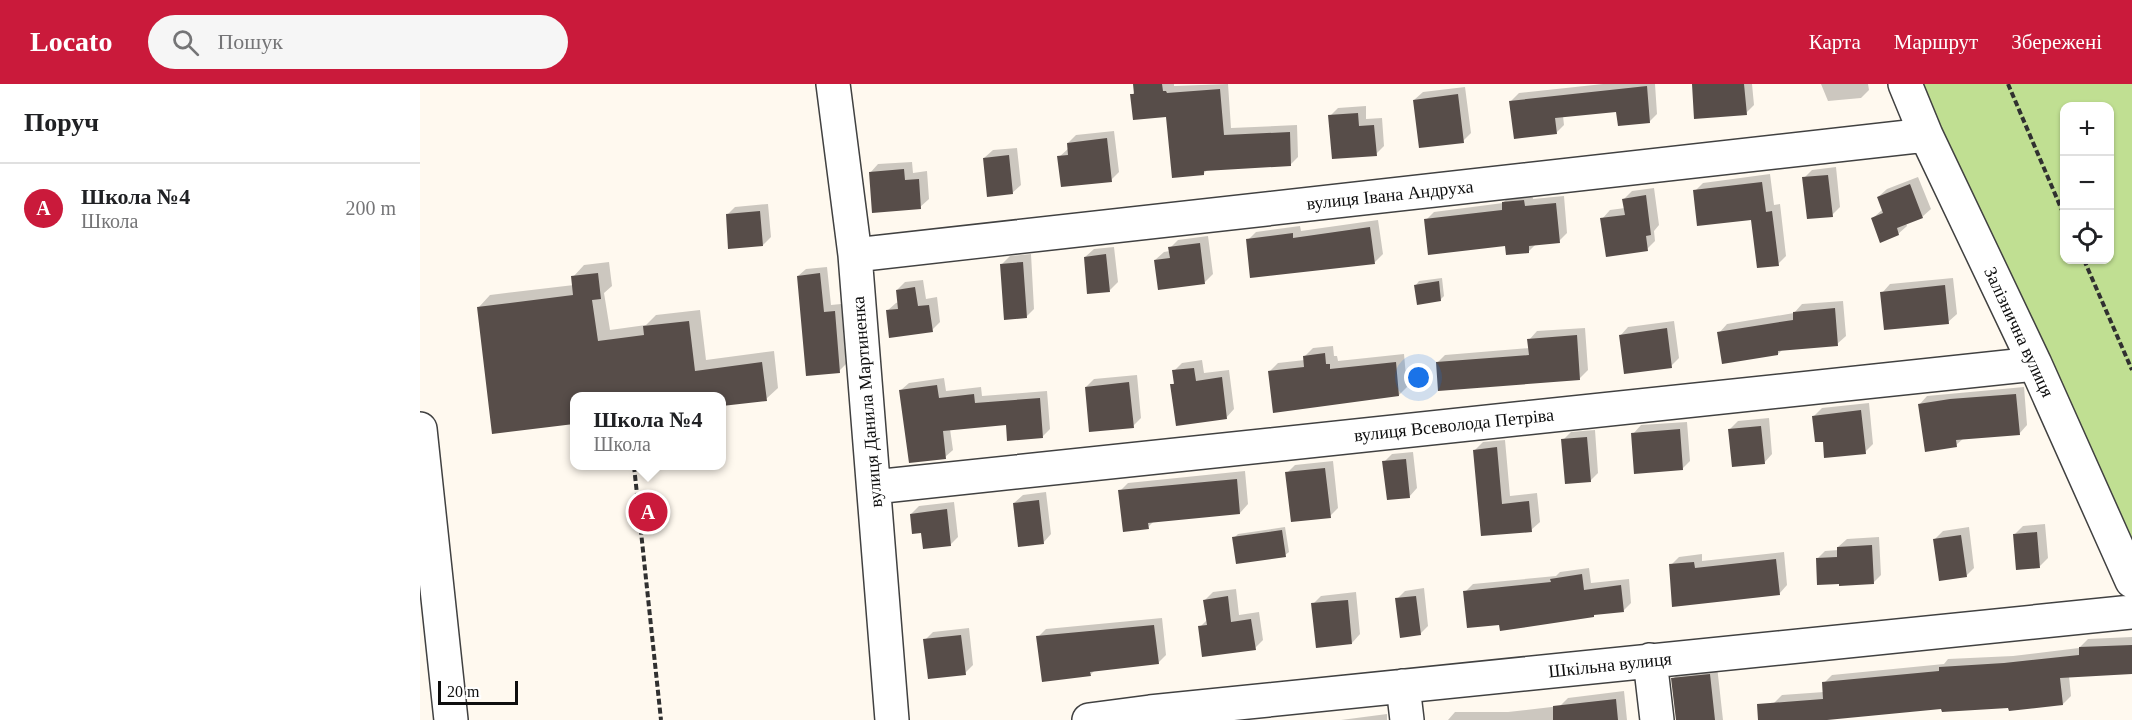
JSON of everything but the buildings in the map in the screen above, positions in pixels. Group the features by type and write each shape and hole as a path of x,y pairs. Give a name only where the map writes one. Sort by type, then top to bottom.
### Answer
{"street":[{"name":"вулиця Данила Мартиненка","path":"833,84 855,255 892,720"},
{"name":"Залізнична вулиця","path":"1905,84 1926,135 2034,364 2132,581"},
{"name":"вулиця Івана Андруха","path":"855,255 1926,135"},
{"name":"вулиця Всеволода Петріва","path":"874,487 2034,364"},
{"path":"420,429 452,720"},
{"name":"Шкільна вулиця","path":"1089,720 1150,716 1403,686 2132,612"},
{"path":"1650,660 1657,720"},
{"path":"1403,686 1407,720"}],"path":[{"path":"2008,84 2062,210"},
{"path":"2086,264 2132,370"},
{"path":"635,470 661,720"}],"green space":[{"path":"1912,84 2132,84 2132,557"}],"place":[{"name":"Школа №4","path":"648,512"}]}
